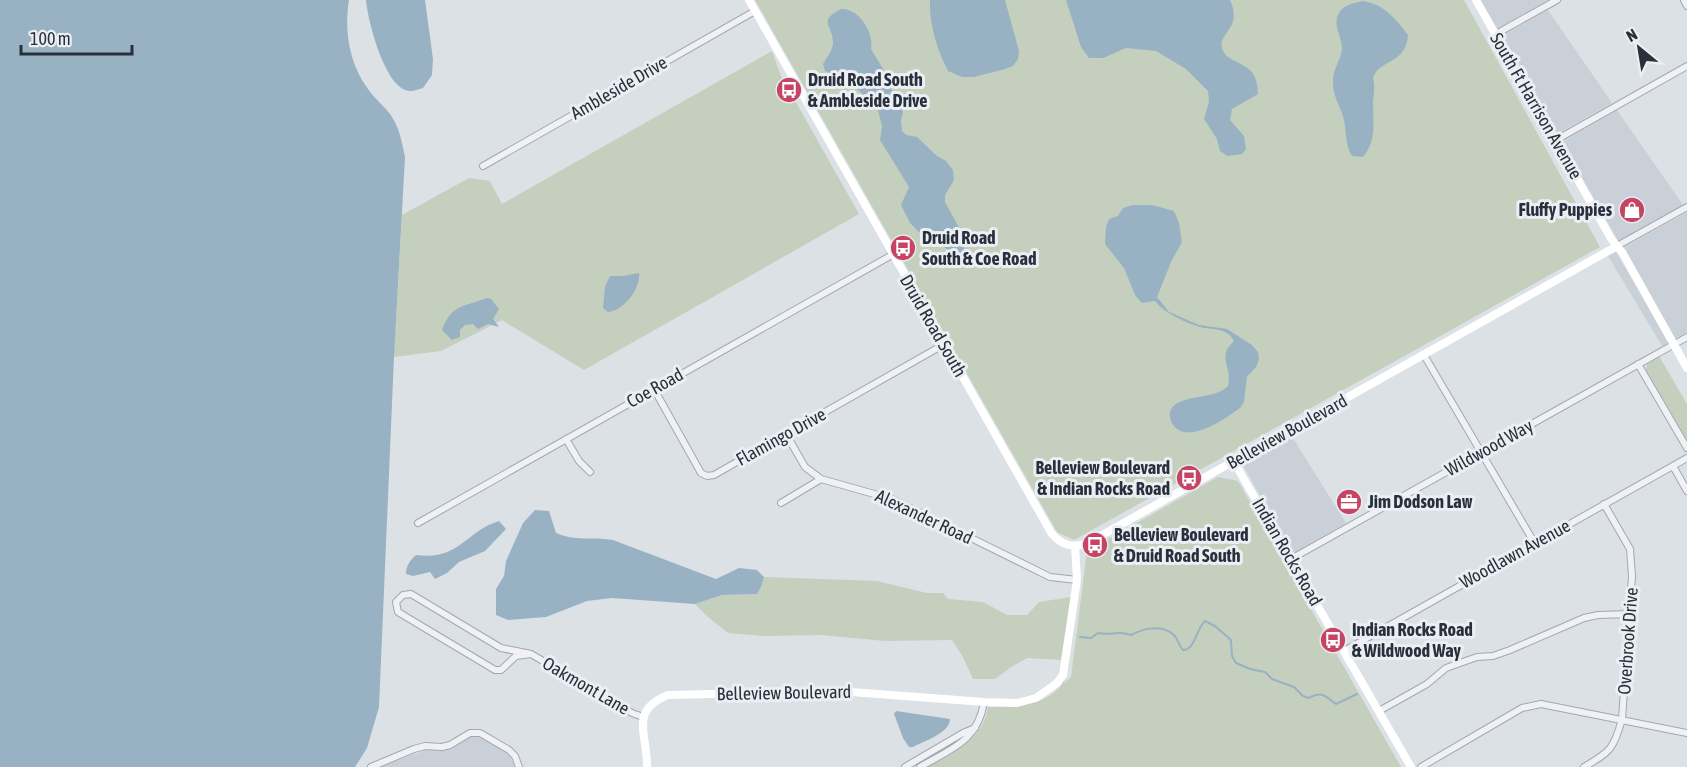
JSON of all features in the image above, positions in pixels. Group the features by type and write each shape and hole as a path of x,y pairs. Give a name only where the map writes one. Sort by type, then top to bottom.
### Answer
{"street":[{"name":"Druid Road South","path":"748,0 1052,534 1060,543 1075,546"},
{"name":"South Ft Harrison Avenue","path":"1476,0 1687,368"},
{"path":"1496,34 1557,0"},
{"path":"1684,0 1687,6"},
{"name":"Ambleside Drive","path":"483,166 755,11"},
{"path":"1556,140 1687,66"},
{"name":"Belleview Boulevard","path":"643,717 649,705 668,695 838,691 984,702 1017,703 1036,698 1058,683 1063,675 1077,580 1075,546 1088,543 1687,207"},
{"name":"Coe Road","path":"418,523 892,255"},
{"name":"Wildwood Way","path":"1291,559 1687,337"},
{"name":"Flamingo Drive","path":"654,389 701,473 707,477 943,345"},
{"path":"1424,355 1535,544"},
{"path":"1638,364 1687,448"},
{"name":"Alexander Road","path":"786,434 805,467 821,479 892,499 1050,578 1077,580"},
{"path":"566,439 579,461 590,472"},
{"name":"Woodlawn Avenue","path":"1344,651 1687,458"},
{"name":"Indian Rocks Road","path":"1234,462 1411,767"},
{"path":"1673,466 1687,491"},
{"path":"781,503 821,479"},
{"name":"Overbrook Drive","path":"1584,767 1602,757 1612,747 1622,719 1631,614 1632,576 1629,549 1605,504"},
{"name":"Oakmont Lane","path":"531,654 516,656 501,670 490,668 398,612 396,602 403,595 411,594 501,648 531,654 632,713 643,717"},
{"path":"1379,711 1416,692 1446,668 1477,657 1493,656 1510,650 1584,618 1598,615 1631,614"},
{"path":"501,648 506,655 507,664"},
{"path":"920,767 968,740 981,720 984,702"},
{"path":"1421,767 1522,708 1541,704 1687,733"},
{"path":"643,717 647,767"},
{"path":"905,767 963,733 976,728"},
{"path":"371,767 414,749 450,745 470,733 480,733 509,750 515,756 519,767"}],"shaded area":[{"path":"1480,0 1548,0 1497,29"},
{"path":"1548,10 1612,103 1557,134 1501,36"},
{"path":"1617,110 1683,205 1618,241 1562,142"},
{"path":"1687,212 1687,332 1675,338 1623,248"},
{"path":"1616,252 1669,342 1662,346 1608,256"},
{"path":"1291,435 1346,523 1292,554 1242,463"},
{"path":"471,737 479,737 507,754 515,767 379,767 426,750 452,749"}],"green space":[{"path":"755,0 1464,0 1600,247 1074,540 1057,532"},
{"path":"772,51 780,74 859,214 584,370 502,320 441,351 394,357 402,215 469,178 490,181 502,204"},
{"path":"1659,356 1687,404 1687,440 1646,370 1647,364"},
{"path":"1218,477 1238,481 1401,767 928,767 958,750 974,736 985,718 988,707 1034,702 1055,692 1067,673 1064,683 1071,677 1087,551"},
{"path":"764,577 877,581 927,593 943,593 948,599 983,602 1007,615 1027,615 1039,602 1071,597 1061,660 1027,658 995,679 973,679 952,640 885,641 821,635 765,636 728,633 695,604 722,595 757,594"}],"water":[{"path":"0,0 349,0 347,23 352,58 368,89 396,124 405,157 379,707 367,748 355,767 0,767"},
{"path":"366,0 425,0 433,59 432,75 423,88 414,91 405,90 393,80 387,71 377,46"},
{"path":"930,0 1005,0 1019,51 1018,59 1013,66 974,77 962,77 948,71 934,37"},
{"path":"1066,0 1230,0 1234,17 1223,38 1222,48 1225,54 1248,68 1253,74 1257,82 1258,94 1232,109 1230,120 1244,136 1246,149 1242,154 1227,156 1220,151 1217,139 1204,119 1209,102 1208,91 1186,69 1156,51 1126,48 1103,58 1089,58 1081,47"},
{"path":"1363,1 1383,9 1408,35 1403,51 1382,66 1373,77 1373,131 1370,144 1363,157 1352,156 1349,151 1343,116 1333,85 1333,76 1342,49 1337,18 1346,6"},
{"path":"841,9 854,12 868,29 871,49 888,77 892,91 903,112 902,131 906,135 917,137 937,156 946,161 953,170 954,180 945,195 945,202 962,233 964,249 962,256 957,258 952,256 946,248 933,243 910,223 901,205 909,187 880,140 882,126 877,107 847,80 825,71 823,64 833,44 828,20"},
{"path":"1133,205 1152,205 1174,211 1179,223 1182,242 1157,297 1169,312 1199,325 1227,329 1252,345 1258,352 1259,359 1256,367 1247,377 1244,402 1240,408 1216,423 1197,431 1180,430 1173,425 1171,410 1183,401 1215,393 1228,386 1226,352 1234,341 1223,331 1188,323 1170,314 1155,301 1142,303 1135,295 1124,268 1105,244 1109,219 1118,216 1123,208"},
{"path":"639,273 634,292 620,308 608,312 603,308 605,286 610,276"},
{"path":"487,298 491,299 499,309 493,319 499,327 488,324 478,329 473,324 465,325 460,330 460,337 452,340 442,330 455,310"},
{"path":"535,510 549,511 556,533 563,536 613,540 716,579 739,568 757,570 764,577 761,587 757,594 722,595 695,604 612,598 587,601 546,617 508,620 496,615 496,589 504,576 506,561 523,523"},
{"path":"499,521 506,529 485,551 459,562 447,573 435,579 430,572 413,576 406,574 409,563 416,555 431,556 452,550 478,531"},
{"path":"896,711 950,719 949,724 941,732 909,747 894,714"}],"waterway":[{"path":"1080,637 1091,638 1098,633 1131,635 1147,629 1159,629 1175,636 1183,650 1190,647 1205,621 1215,626 1231,640 1232,656 1236,663 1265,672 1272,679 1294,687 1303,696 1309,698 1321,695 1336,704 1357,694"}],"place":[{"name":"Druid Road South & Ambleside Drive","path":"789,90"},
{"name":"Fluffy Puppies","path":"1632,210"},
{"name":"Druid Road South & Coe Road","path":"903,248"},
{"name":"Belleview Boulevard & Indian Rocks Road","path":"1189,478"},
{"name":"Jim Dodson Law","path":"1349,502"},
{"name":"Belleview Boulevard & Druid Road South","path":"1095,545"},
{"name":"Indian Rocks Road & Wildwood Way","path":"1333,640"}]}
